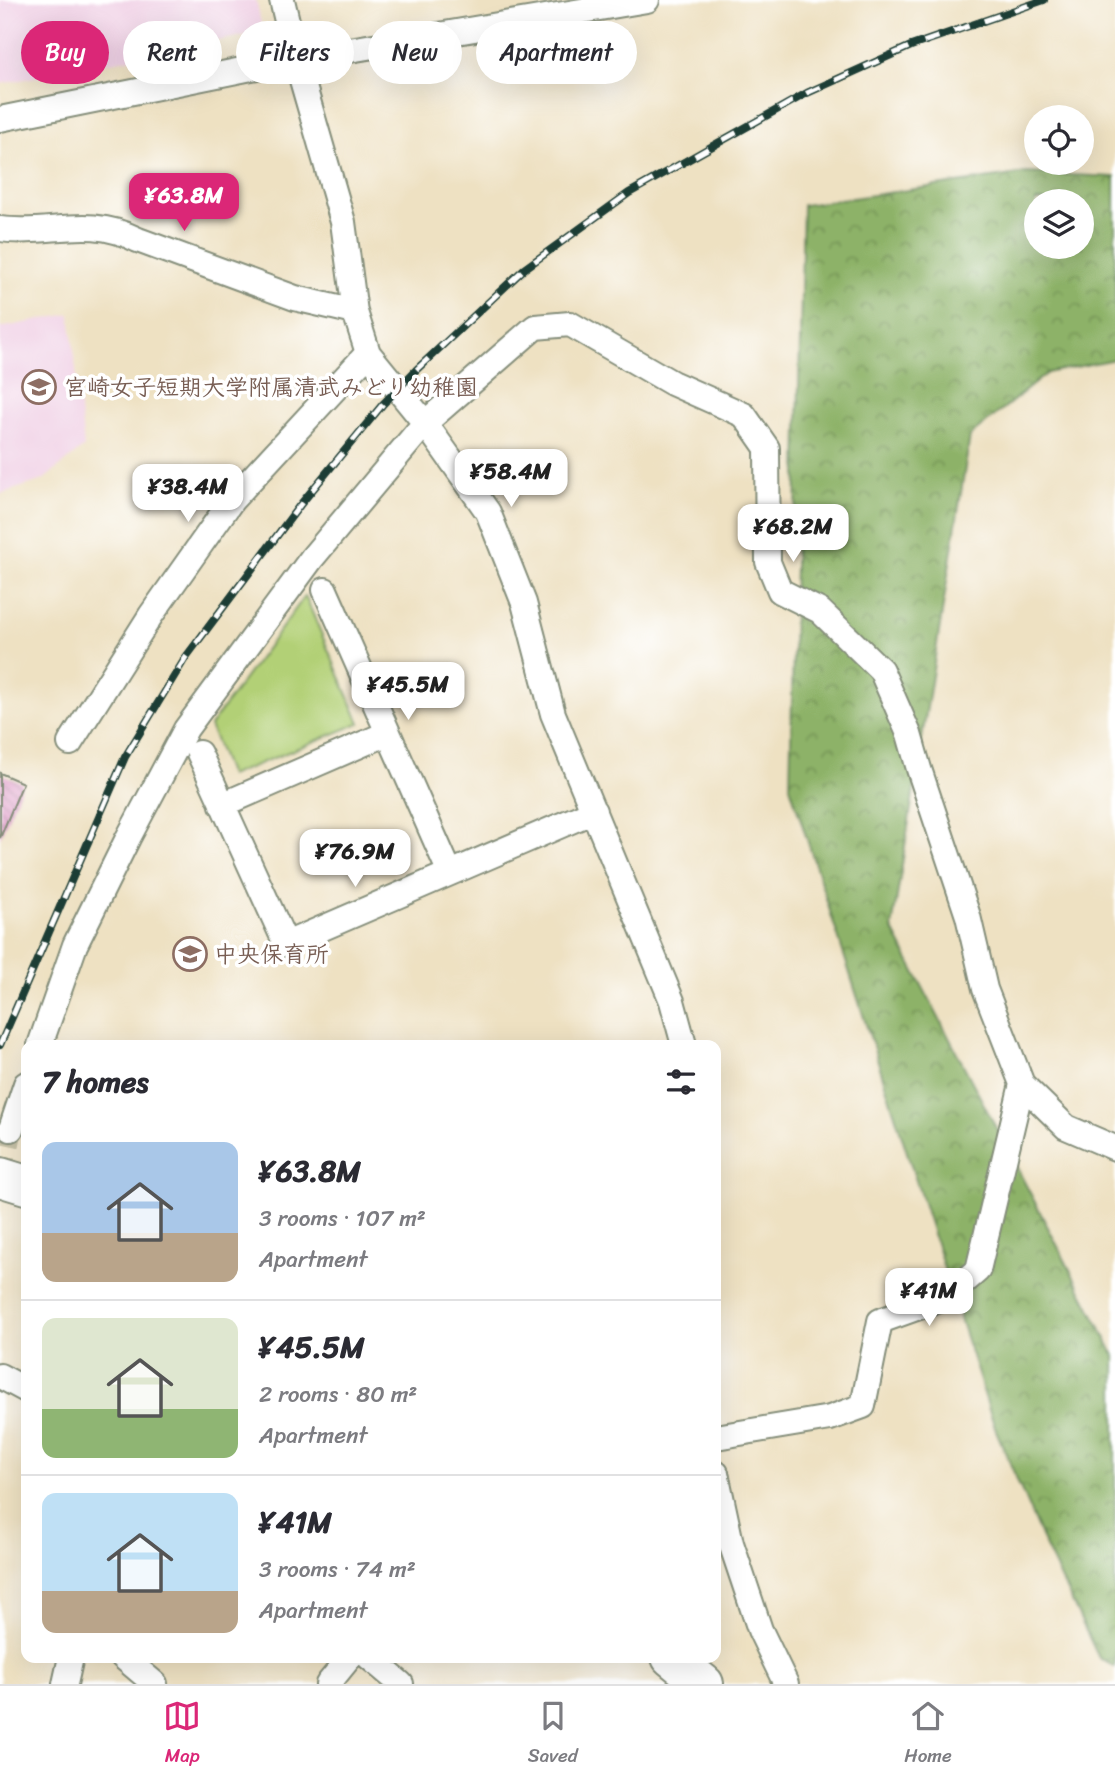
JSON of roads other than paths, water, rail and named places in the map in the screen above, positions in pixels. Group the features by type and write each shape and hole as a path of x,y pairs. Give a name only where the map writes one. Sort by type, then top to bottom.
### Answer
{"main road":[{"path":"0,1177 21,1183"},
{"path":"678,1663 704,1684"}],"street":[{"path":"282,0 287,21"},
{"path":"354,49 647,0"},
{"path":"0,119 236,71"},
{"path":"303,84 343,222 355,312 368,353 425,423 488,513 524,603 553,714 672,1001 683,1040"},
{"path":"0,229 87,226 121,232 295,298 355,312"},
{"path":"42,1040 75,945 186,729 312,558 425,423 535,327 570,324 672,383 744,415 767,448 768,562 780,591 820,611 881,670 909,734 968,916 985,989 1022,1084 1066,1127 1115,1147"},
{"path":"70,743 151,615 232,500 368,353"},
{"path":"325,590 450,873"},
{"path":"222,805 388,733"},
{"path":"199,753 286,944 594,811"},
{"path":"721,1436 830,1418 863,1406 880,1321 947,1297 978,1270 1022,1084"},
{"path":"11,1129 21,1099"},
{"path":"0,1376 21,1387"},
{"path":"721,1496 731,1543 760,1630 786,1684"},
{"path":"65,1684 70,1663"},
{"path":"130,1663 155,1684"},
{"path":"328,1684 345,1663"},
{"path":"376,1663 401,1684"}],"tunnel":[{"path":"0,1180 11,1129"}],"railway":[{"path":"0,1045 125,757 186,657 300,505 383,404 416,370 524,269 629,193 807,93 911,46 1044,0"}],"place":[{"name":"宮崎女子短期大学附属清武みどり幼稚園","path":"39,387"},
{"name":"中央保育所","path":"190,954"}]}
